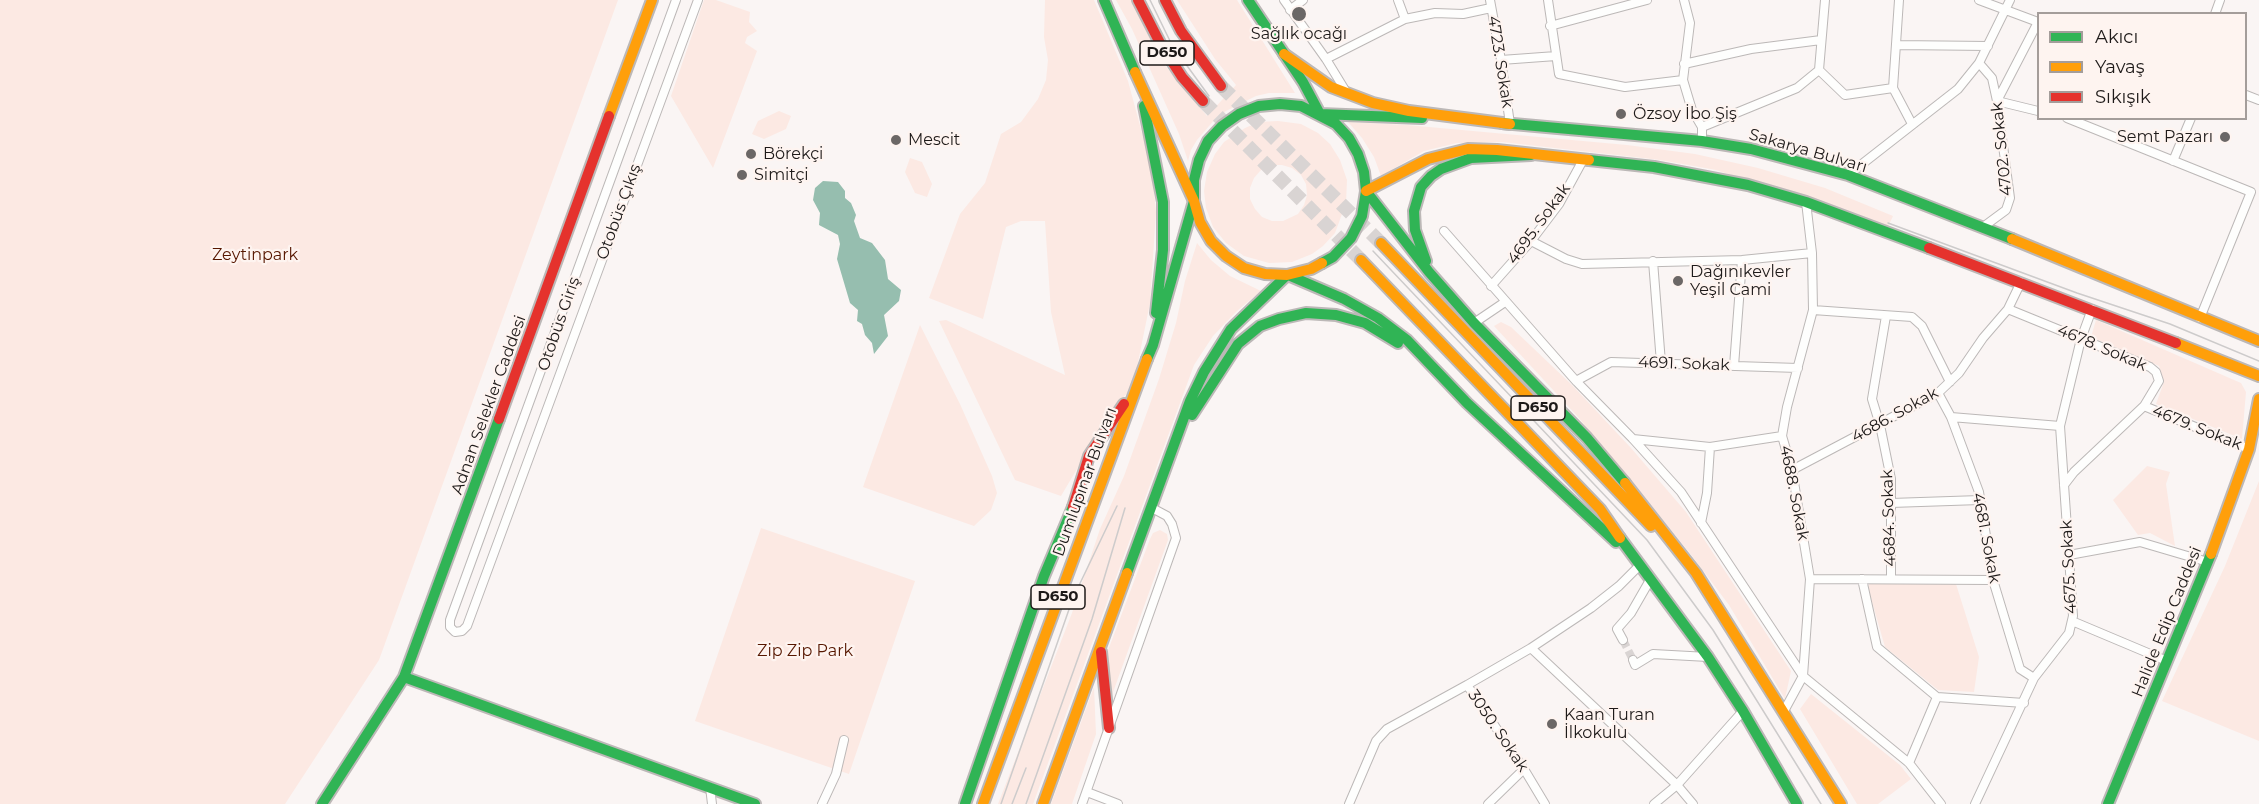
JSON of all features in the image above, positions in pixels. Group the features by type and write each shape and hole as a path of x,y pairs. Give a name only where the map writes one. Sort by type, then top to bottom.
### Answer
{"main road":[{"name":"Adnan Selekler Caddesi","path":"322,804 404,677 652,0"},
{"path":"1104,0 1194,201 1200,222 1211,241 1226,256 1244,268 1265,274 1287,275 1311,269 1333,257 1351,238 1362,216 1366,191 1361,163 1349,138 1336,124 1301,106 1280,104 1259,106 1239,114 1222,126 1208,141 1199,160 1194,180 1194,201"},
{"name":"D650","path":"1138,0 1182,76 1203,101"},
{"name":"D650","path":"1165,0 1181,31 1221,86"},
{"path":"1248,0 1320,114"},
{"path":"1284,54 1313,75 1347,94 1373,103 1409,111 1510,124"},
{"path":"1141,86 1163,202 1163,250 1153,345"},
{"name":"Sakarya Bulvarı","path":"1320,114 1510,124 1702,141 1751,149 1848,175 1983,227 2259,341"},
{"path":"1366,191 1428,159 1468,149 1654,167 1700,175 1748,185 1806,202 2092,309 2259,376"},
{"path":"1429,272 1415,230 1414,211 1422,187 1441,169 1471,158 1531,155"},
{"path":"1366,191 1429,272 1474,323 1587,438 1643,504 1696,573"},
{"name":"Dumlupınar Bulvarı","path":"983,804 1134,390 1153,345 1194,201"},
{"name":"D650","path":"1381,243 1696,573 1841,804"},
{"name":"D650","path":"1362,260 1600,509 1639,566 1708,657 1743,711 1797,804"},
{"path":"1287,275 1344,299 1378,318 1407,340 1467,403 1607,535 1626,548"},
{"path":"1043,804 1190,401 1204,372 1231,329 1287,275"},
{"path":"1180,432 1238,344 1260,326 1280,319 1306,313 1336,315 1365,323 1434,368"},
{"path":"965,804 1044,576 1072,507 1089,456 1134,390"},
{"path":"2249,449 2259,399"},
{"path":"2249,449 2259,432"},
{"name":"Halide Edip Caddesi","path":"2108,804 2208,562 2249,449"},
{"path":"1101,647 1109,728"},
{"path":"404,677 754,804"}],"street":[{"name":"Otobüs Giriş","path":"467,626 462,631 455,632 450,627 450,620 676,0"},
{"name":"Otobüs Çıkış","path":"467,626 698,0"},
{"path":"1284,0 1326,59 1347,94"},
{"path":"1290,10 1303,0"},
{"path":"1398,0 1405,19"},
{"path":"1548,0 1550,26 1559,74 1624,87 1683,80"},
{"path":"1550,26 1612,4 1647,0"},
{"path":"1684,0 1690,23 1683,80 1692,110 1702,127 1702,141"},
{"path":"1702,127 1797,88 1819,70 1825,0"},
{"path":"1899,0 1893,88 1912,124"},
{"path":"1979,0 2037,22"},
{"path":"1848,175 1958,89 1980,63 2010,0"},
{"path":"1326,59 1405,19 1435,12 1463,14 1490,4"},
{"name":"4723. Sokak","path":"1490,4 1510,124"},
{"path":"2037,24 1997,101 2037,111"},
{"path":"1684,64 1751,49 1821,40"},
{"path":"1896,45 1988,46"},
{"path":"1501,60 1556,56"},
{"name":"4702. Sokak","path":"1980,63 1992,78 2010,198 2006,210 1983,227"},
{"path":"1819,70 1845,95 1893,88"},
{"path":"2075,120 2251,192 2200,318"},
{"path":"2173,160 2190,120"},
{"name":"4695. Sokak","path":"1491,286 1531,241 1559,204 1583,160"},
{"name":"4688. Sokak","path":"1784,711 1803,676 1810,579 1792,470 1782,436 1787,406 1813,310 1812,253 1806,202"},
{"path":"1444,231 1576,381 1681,492 1803,676 1909,763 1941,804"},
{"path":"1531,241 1566,259 1582,264 1742,260 1812,253"},
{"path":"1734,366 1742,260"},
{"path":"1653,261 1661,363"},
{"name":"4686. Sokak","path":"1792,470 1938,393 1959,373 1983,338 2008,309 2021,282"},
{"path":"1474,323 1505,302"},
{"name":"4678. Sokak","path":"2008,309 2156,372 2159,381 2144,406 2074,472 2064,485"},
{"name":"4675. Sokak","path":"1975,804 2034,678 2069,633 2072,621 2060,426 2081,339 2092,309"},
{"path":"1813,310 1912,317 1922,326 1950,382"},
{"name":"4684. Sokak","path":"1886,316 1872,399 1891,479 1891,579"},
{"name":"4691. Sokak","path":"1576,381 1611,362 1798,368"},
{"name":"4681. Sokak","path":"1938,393 1951,417 1980,500 1993,580 2020,669 2034,678"},
{"name":"4679. Sokak","path":"2144,406 2249,449"},
{"path":"1951,417 2060,426"},
{"path":"1633,439 1710,447 1782,436"},
{"path":"1701,523 1707,493 1710,447"},
{"path":"1891,503 1980,500"},
{"path":"1082,804 1176,538 1167,516 1152,508"},
{"path":"2069,555 2140,542 2208,562"},
{"path":"1467,685 1531,648 1591,608 1619,586 1639,566"},
{"path":"1810,579 1993,580"},
{"path":"1862,579 1877,647 1937,697 2024,703"},
{"path":"1623,640 1617,629 1631,613 1650,580"},
{"path":"2072,621 2167,661"},
{"path":"1531,648 1677,785 1693,804"},
{"path":"1633,660 1635,665 1653,654 1708,657"},
{"name":"3050. Sokak","path":"1349,804 1376,741 1387,729 1467,685 1545,804"},
{"path":"1909,763 1937,697"},
{"path":"1654,804 1677,785 1743,711"},
{"path":"822,804 836,774 844,740"},
{"path":"1488,804 1524,769"},
{"path":"710,787 712,804"},
{"path":"1087,792 1118,804"}],"green space":[{"name":"Zeytinpark","path":"0,0 618,0 379,660 285,804 0,804"},
{"path":"704,0 716,0 750,12 749,22 757,31 747,37 745,43 757,51 713,168 671,96"},
{"path":"1045,0 1094,0 1128,81 1152,170 1156,212 1150,303 1133,387 1113,408 1061,496 1015,480 939,321 946,320 1065,375 1051,312 1045,221 1021,221 1006,227 983,319 929,298 960,214 985,183 1001,134 1021,122 1038,99 1046,80 1048,60 1044,37"},
{"path":"1116,0 1131,0 1163,63 1207,116 1236,85 1215,59 1177,0 1237,0 1295,93 1269,93 1256,96 1226,111 1216,118 1197,140 1188,161 1179,134 1132,29"},
{"path":"779,111 791,116 786,129 764,139 752,134 758,121"},
{"path":"1278,121 1301,124 1318,133 1330,144 1340,160 1347,180 1346,203 1335,233 1312,254 1292,262 1269,263 1244,256 1226,243 1213,227 1206,208 1204,191 1207,172 1215,154 1224,142 1259,122","holes":["1271,165 1292,168 1301,175 1306,184 1307,195 1298,214 1283,221 1272,221 1262,217 1255,209 1250,199 1250,188 1254,178 1261,170"]},
{"path":"1348,122 1407,125 1627,145 1695,154 1758,168 1825,188 1893,216 1888,227 1716,170 1660,160 1502,142 1457,143 1424,151 1381,176 1374,157"},
{"path":"910,158 922,162 932,184 927,197 915,193 905,172"},
{"path":"1197,243 1211,260 1230,276 1261,291 1237,311 1213,336 1194,365 1033,804 998,804 1072,613 1100,529 1124,476 1159,379"},
{"path":"2096,320 2241,383 2246,392 2242,439 2156,404 2164,382 2159,366 2091,337"},
{"path":"1501,322 1511,327 1572,385 1631,448 1686,512 1791,671 1785,699 1729,605 1689,552 1578,417 1494,326"},
{"path":"920,325 960,404 992,476 997,493 991,510 974,526 863,487"},
{"path":"2147,466 2170,472 2166,484 2175,546 2150,533 2138,535 2113,500"},
{"path":"2259,481 2259,741 2162,701 2225,566"},
{"name":"Zip Zip Park","path":"761,528 915,581 849,774 695,721"},
{"path":"1160,530 1167,534 1168,540 1112,695 1107,653 1150,539 1153,533"},
{"path":"1870,581 1956,584 1979,657 1974,692 1938,690 1885,647 1868,588"},
{"path":"1094,687 1096,734 1072,804 1051,804"},
{"path":"1811,694 1900,765 1911,779 1878,804 1857,804 1800,709"}],"shaded area":[{"path":"823,181 838,182 845,191 845,198 851,203 856,215 854,221 860,238 872,243 885,260 888,279 901,290 899,301 884,315 888,336 874,354 872,343 865,335 862,324 857,321 858,310 850,303 837,259 840,244 838,235 819,225 820,213 813,200 815,188"}],"tunnel":[{"path":"1221,86 1381,243"},
{"path":"1203,101 1361,260"},
{"path":"1623,640 1633,660"}],"tram line":[{"path":"1150,0 1172,45 1209,96"},
{"path":"1888,223 2077,293 2170,324 2259,361"},
{"path":"1373,251 1647,540 1713,630 1821,804"},
{"path":"1001,804 1073,598 1117,506"},
{"path":"1026,804 1092,619 1125,508"},
{"path":"1012,804 1026,768"}],"traffic: fast":[{"path":"1104,0 1135,72"},
{"path":"1248,0 1303,82 1320,114"},
{"path":"1147,359 1194,201 1194,180 1199,160 1208,141 1222,126 1239,114 1259,106 1280,104 1301,106 1336,124 1349,138 1358,154 1364,172 1366,191 1362,216 1351,238 1333,257 1322,263"},
{"path":"1144,106 1163,202 1163,250 1156,313"},
{"path":"1320,114 1422,118"},
{"path":"1502,123 1702,141 1751,149 1848,175 2012,239"},
{"path":"1426,261 1415,230 1414,211 1421,187 1431,176 1441,169 1471,158 1531,155"},
{"path":"1589,160 1654,167 1748,185 1806,202 1929,248"},
{"path":"1366,191 1429,272 1474,323 1587,438 1625,483"},
{"path":"1127,573 1190,401 1204,372 1231,329 1287,275"},
{"path":"1288,275 1344,299 1378,318 1407,340 1467,403 1616,542"},
{"path":"1192,415 1238,344 1260,326 1279,319 1306,313 1336,315 1365,323 1398,343"},
{"path":"322,804 404,677 499,419"},
{"path":"965,804 1044,576 1073,507"},
{"path":"1620,538 1708,657 1743,711 1797,804"},
{"path":"2108,804 2211,554"},
{"path":"404,677 755,804"}],"traffic: slow":[{"path":"609,116 652,0"},
{"path":"1284,54 1331,87 1373,103 1409,111 1510,124"},
{"path":"1135,72 1194,201 1200,222 1211,241 1226,256 1244,268 1265,274 1287,275 1311,269 1322,263"},
{"path":"1366,191 1428,159 1468,149 1589,160"},
{"path":"2012,239 2259,341"},
{"path":"1381,243 1651,526"},
{"path":"1361,260 1600,509 1620,538"},
{"path":"2176,343 2259,376"},
{"path":"983,804 1147,359"},
{"path":"2211,554 2249,449 2259,399"},
{"path":"1625,483 1696,573 1841,804"},
{"path":"1043,804 1127,573"}],"traffic: jam":[{"path":"1138,0 1160,43 1182,77 1203,101"},
{"path":"1165,0 1181,31 1221,86"},
{"path":"499,419 609,116"},
{"path":"1929,248 2176,343"},
{"path":"1073,507 1089,456 1124,404"},
{"path":"1101,652 1109,728"}],"place":[{"name":"Sağlık ocağı","path":"1299,14"},
{"name":"Özsoy İbo Şiş","path":"1621,114"},
{"name":"Semt Pazarı","path":"2225,137"},
{"name":"Mescit","path":"896,140"},
{"name":"Börekçi","path":"751,154"},
{"name":"Simitçi","path":"742,175"},
{"name":"Dağınıkevler Yeşil Cami","path":"1678,281"},
{"name":"Kaan Turan İlkokulu","path":"1552,724"}]}
